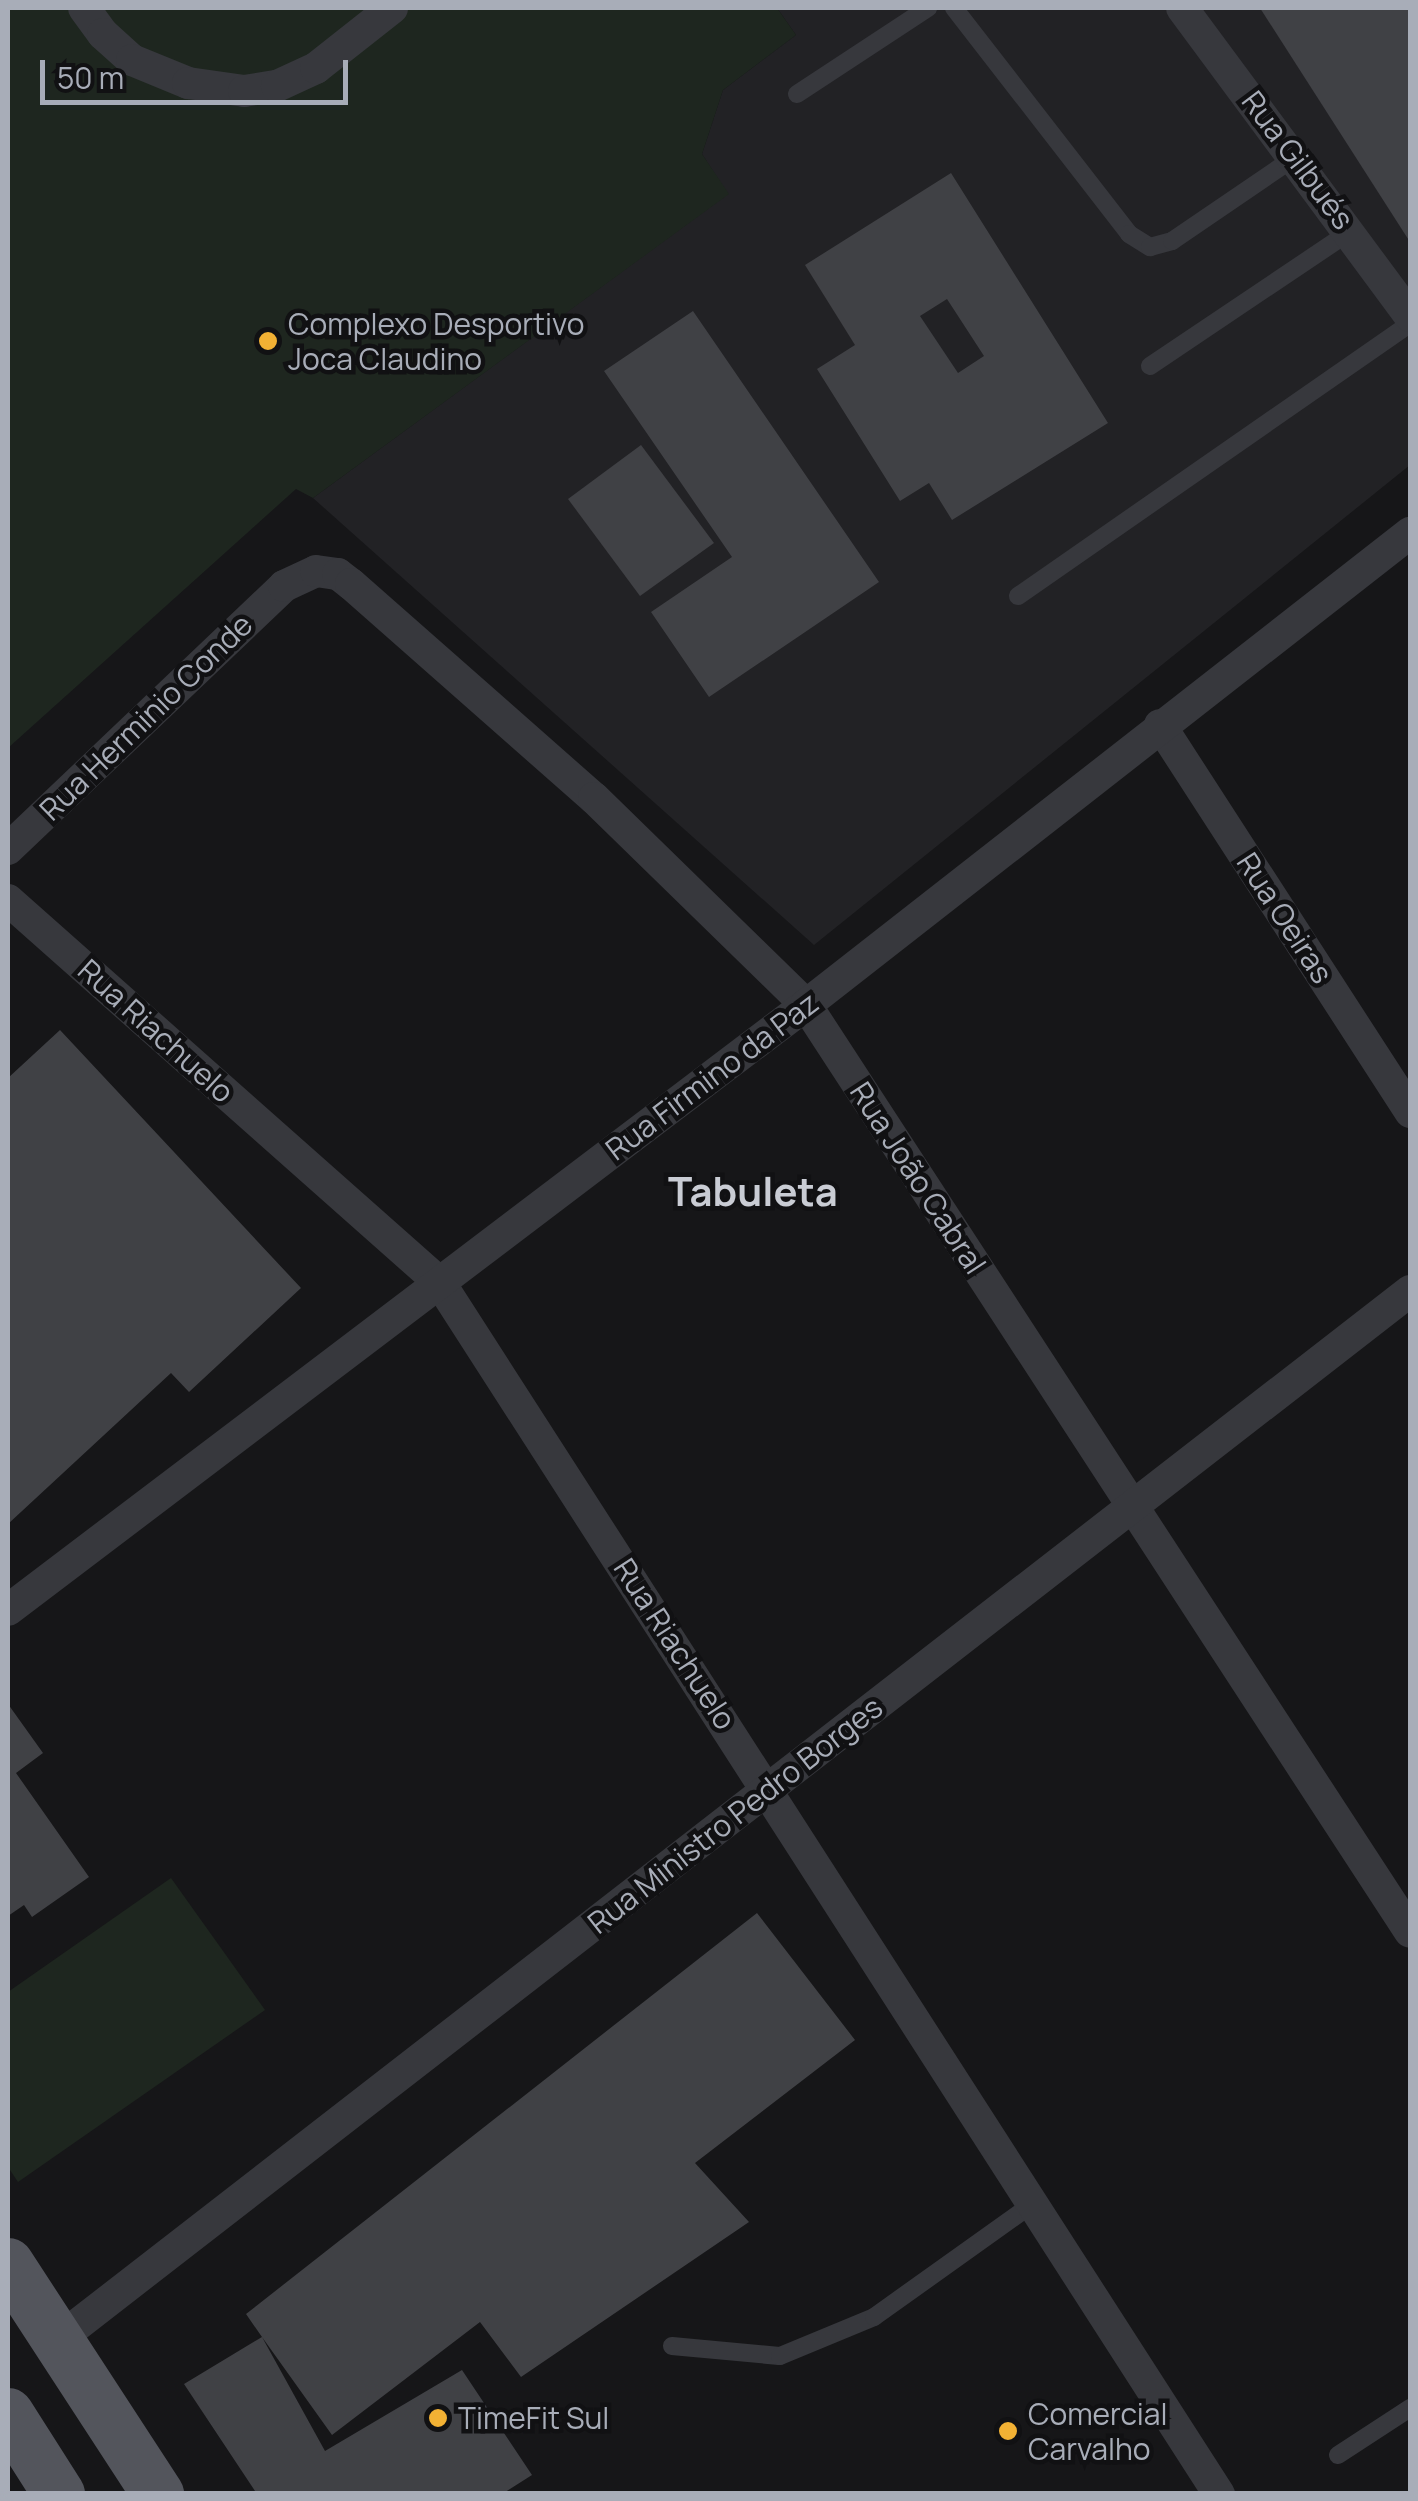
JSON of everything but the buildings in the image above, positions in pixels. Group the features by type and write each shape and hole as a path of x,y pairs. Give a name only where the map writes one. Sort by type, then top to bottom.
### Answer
{"main road":[{"path":"8,2264 158,2494"},
{"path":"8,2414 60,2494"}],"street":[{"path":"84,8 103,34 132,60 188,83 244,91 277,86 316,68 392,8"},
{"name":"Rua Gilbués","path":"1182,8 1352,230 1410,316"},
{"name":"Rua Firmino da Paz","path":"8,1610 806,1005 1160,724 1410,533"},
{"name":"Rua João Cabral","path":"284,586 316,571 338,574 351,584 594,798 806,1005 1410,1932"},
{"name":"Rua Herminio Conde","path":"8,848 284,586"},
{"name":"Rua Oeiras","path":"1160,724 1410,1112"},
{"name":"Rua Riachuelo","path":"8,900 440,1283 770,1790 1031,2205 1219,2494"},
{"name":"Rua Ministro Pedro Borges","path":"59,2339 432,2045 770,1790 1410,1291"}],"lane":[{"path":"797,94 928,8"},
{"path":"954,8 1129,234 1150,247 1172,241 1295,157"},
{"path":"1150,366 1352,230"},
{"path":"1018,596 1410,324"},
{"path":"672,2346 780,2356 874,2317 1031,2205"},
{"path":"1338,2455 1410,2408"}],"shaded area":[{"name":"Complexo Desportivo Joca Claudino","path":"8,8 777,8 796,35 723,90 702,154 729,194 313,498 296,489 8,748"},
{"path":"777,8 1410,8 1410,465 814,945 313,498 728,194 702,154 723,90 796,35"},
{"path":"171,1878 265,2010 18,2182 8,2167 8,1992"}],"place":[{"name":"Complexo Desportivo Joca Claudino","path":"268,341"},
{"name":"TimeFit Sul","path":"438,2418"},
{"name":"Comercial Carvalho","path":"1008,2431"}],"district":[{"name":"Tabuleta","path":"753,1191"}]}
